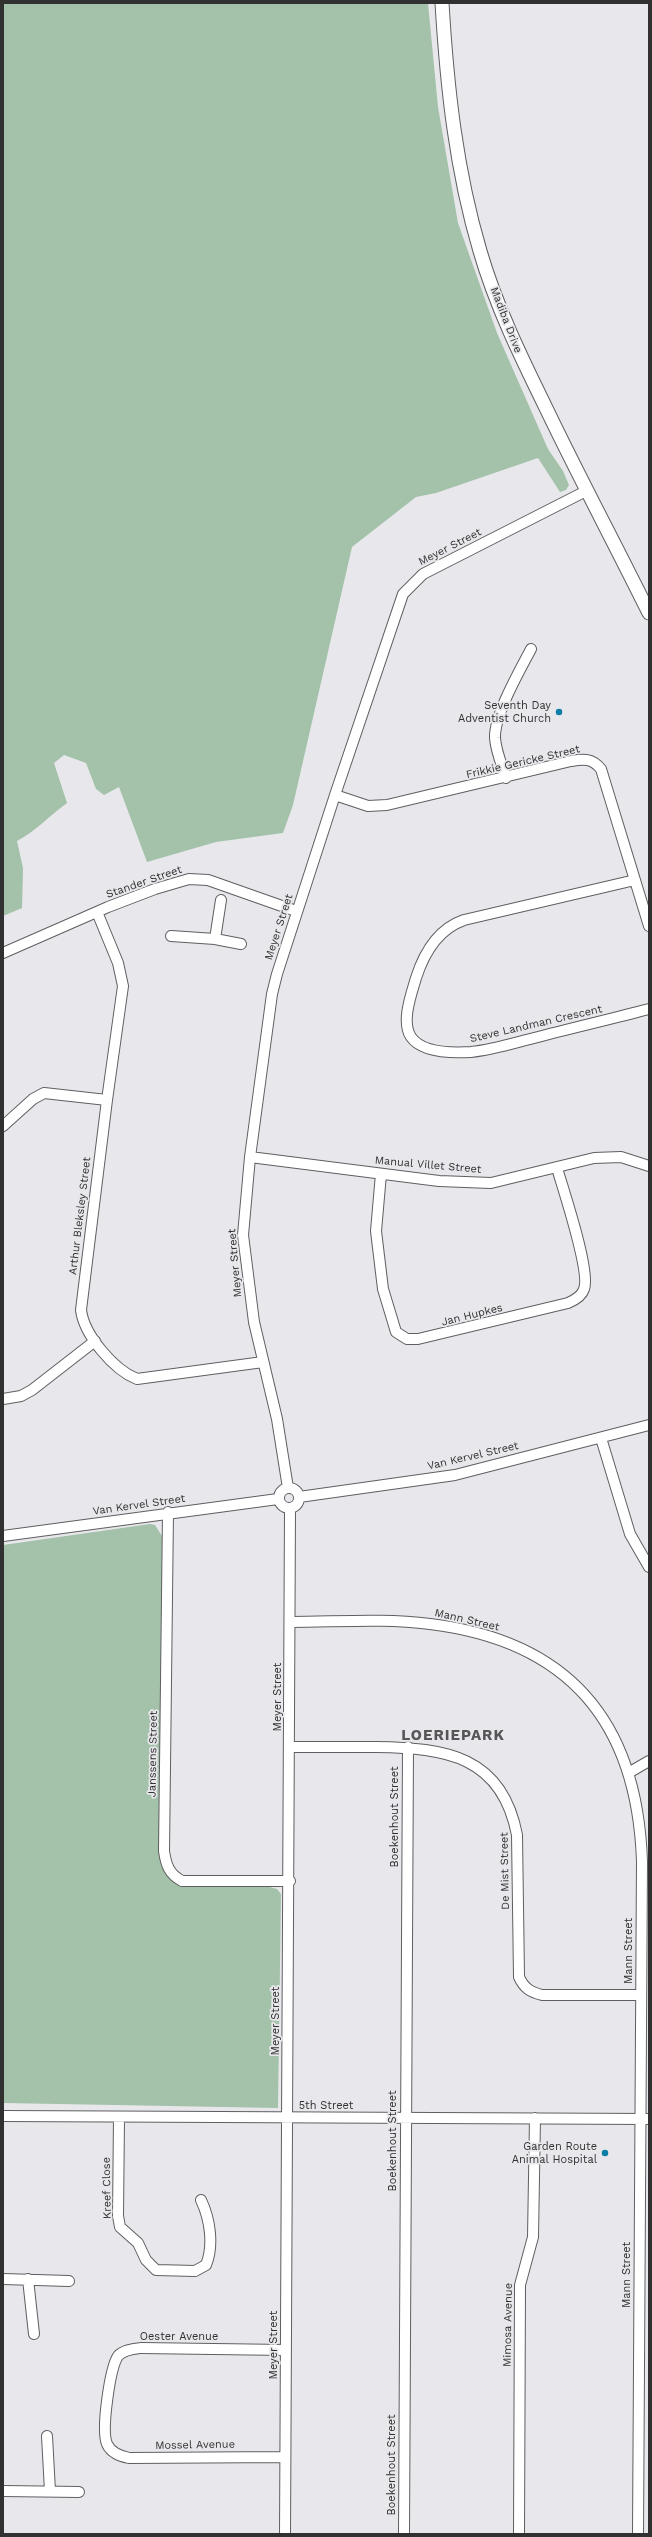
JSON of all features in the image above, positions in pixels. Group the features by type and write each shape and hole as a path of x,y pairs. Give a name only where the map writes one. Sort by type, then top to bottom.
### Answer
{"street":[{"name":"Madiba Drive","path":"442,3 451,116 465,195 481,253 514,342 586,491 649,613"},
{"name":"Meyer Street","path":"288,1488 280,1433 254,1322 243,1235 250,1157 272,994 296,911 401,599 409,586 423,574 586,491"},
{"path":"506,778 496,747 497,726 512,685 531,649"},
{"name":"Frikkie Gericke Street","path":"335,794 368,806 387,805 584,759 596,764 603,776 649,926"},
{"name":"Stander Street","path":"3,953 97,912 155,889 199,878 296,911"},
{"name":"Steve Landman Crescent","path":"635,880 464,920 448,927 435,940 422,960 412,991 407,1018 409,1032 415,1042 444,1052 459,1052 500,1046 649,1009"},
{"path":"215,938 221,900"},
{"name":"Arthur Bleksley Street","path":"97,912 118,963 123,986 106,1100 81,1310 85,1328 119,1369 137,1379 263,1362"},
{"path":"171,936 215,938 241,944"},
{"path":"3,1126 33,1099 44,1093 106,1100"},
{"name":"Manual Villet Street","path":"250,1157 439,1181 491,1182 557,1168 594,1158 611,1156 649,1166"},
{"name":"Jan Hupkes","path":"381,1174 376,1231 383,1289 396,1332 407,1339 418,1340 568,1303 579,1297 584,1289 584,1270 557,1168"},
{"path":"3,1399 21,1396 32,1390 95,1341"},
{"name":"Van Kervel Street","path":"299,1497 455,1475 649,1425"},
{"path":"601,1438 630,1534 649,1567"},
{"path":"288,1488 296,1491 299,1497 298,1504 290,1509 283,1507 278,1499 280,1492 288,1488"},
{"name":"Van Kervel Street","path":"3,1536 168,1512 278,1499"},
{"name":"Meyer Street","path":"286,2534 285,2457 290,1881 290,1509"},
{"name":"Janssens Street","path":"168,1512 164,1851 166,1863 171,1873 182,1881 290,1881"},
{"name":"Mann Street","path":"291,1622 431,1624 489,1636 520,1647 562,1674 590,1700 614,1737 630,1772 636,1799 641,1843 641,1995 644,2119 638,2534"},
{"name":"De Mist Street","path":"290,1747 408,1747 437,1750 476,1765 499,1787 507,1799 518,1835 519,1977 522,1985 534,1993 542,1995 641,1995"},
{"name":"Boekenhout Street","path":"404,2534 408,1747"},
{"path":"630,1772 649,1761"},
{"name":"5th Street","path":"3,2116 644,2119"},
{"name":"Kreef Close","path":"119,2117 118,2216 120,2227 138,2243 146,2260 156,2270 195,2271 206,2265 210,2228 207,2214 201,2200"},
{"name":"Mimosa Avenue","path":"518,2534 520,2285 534,2229 535,2118"},
{"path":"3,2279 69,2281"},
{"path":"28,2279 34,2334"},
{"name":"Oester Avenue","path":"109,2447 104,2433 112,2371 119,2355 125,2351 140,2348 286,2350"},
{"path":"46,2436 50,2491"},
{"name":"Mossel Avenue","path":"109,2447 119,2456 129,2458 285,2457"},
{"path":"3,2491 79,2492"}],"green space":[{"path":"3,3 428,3 438,107 458,223 497,333 548,449 563,471 569,485 566,490 560,492 538,458 436,493 416,497 352,547 293,805 283,833 216,842 147,862 119,787 104,795 96,789 86,763 64,755 54,763 67,803 30,833 17,841 23,868 22,908 3,916"},
{"path":"150,1524 155,1525 162,1536 161,1862 166,1875 180,1885 266,1886 277,1889 281,1894 278,2108 3,2103 3,1545"}],"place":[{"name":"Seventh Day Adventist Church","path":"559,712"},
{"name":"Garden Route Animal Hospital","path":"605,2153"}],"district":[{"name":"LOERIEPARK","path":"453,1736"}]}
